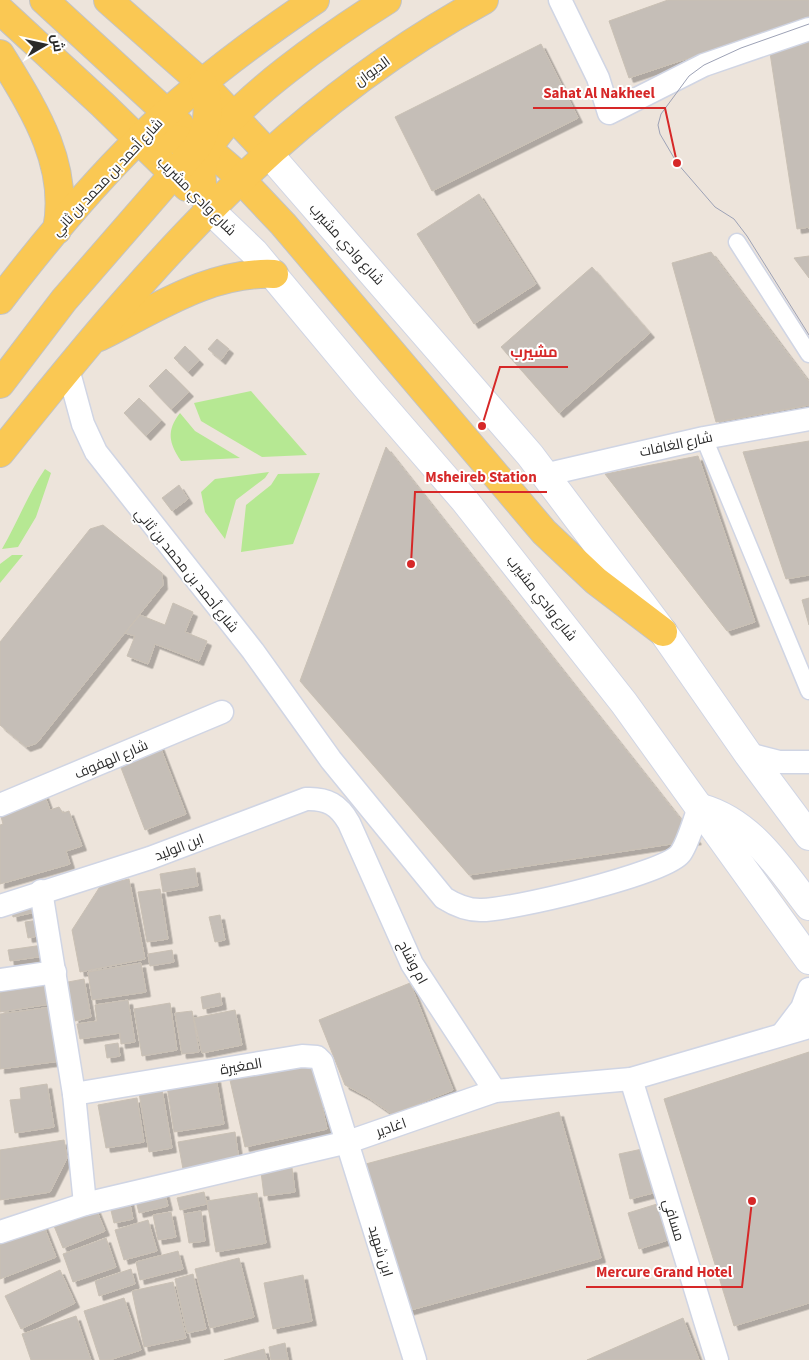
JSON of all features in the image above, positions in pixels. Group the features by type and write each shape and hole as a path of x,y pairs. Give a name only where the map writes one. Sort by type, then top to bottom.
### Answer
{"main road":[{"path":"44,0 167,114 241,178 544,532 596,581 663,632"},
{"path":"108,0 203,84 268,153"},
{"path":"203,84 259,38 315,0"},
{"path":"0,384 64,300 174,174 284,73 387,0"},
{"name":"الديوان","path":"268,153 361,78 419,38 484,0"},
{"path":"0,10 139,139 157,136 170,137 240,156 256,156 268,153"},
{"path":"0,54 34,111 53,155 60,185 60,215 57,230"},
{"path":"203,84 208,112 201,178 208,209"},
{"name":"شارع أحمد بن محمد بن ثاني","path":"0,300 57,230 139,139 203,84"},
{"name":"شارع وادي مشريب","path":"139,139 208,209"},
{"path":"0,452 87,344 145,276 208,209 268,153"},
{"path":"87,344 190,291 243,274 274,274"}],"street":[{"path":"560,0 598,78 609,113 704,65 809,29"},
{"name":"شارع وادي مشيرب","path":"268,153 440,349 544,475 663,632 748,754 809,836"},
{"name":"شارع وادي مشريب","path":"208,209 254,252"},
{"path":"737,242 809,354"},
{"name":"شارع وادي مشيرب","path":"254,252 465,501 624,703 809,960"},
{"name":"شارع أحمد بن محمد بن ثاني","path":"68,368 83,424 96,452 253,651 331,760 444,898 466,908 490,910 607,884 664,865 680,854 699,808"},
{"name":"شارع الغافات","path":"544,475 704,438 809,419"},
{"path":"704,438 809,692"},
{"name":"شارع الهفوف","path":"0,805 222,712"},
{"path":"748,754 779,762 809,762"},
{"name":"ابن الوليد","path":"0,906 41,891 150,858 306,799 317,798 332,803 344,813 349,823"},
{"path":"699,808 717,813 750,835 765,850 809,906"},
{"name":"ام وشاح","path":"349,823 412,964 495,1091"},
{"path":"41,891 74,1094 85,1204"},
{"path":"0,980 54,972"},
{"path":"784,1033 802,1008 809,989"},
{"name":"اغادير","path":"0,1232 85,1204 348,1142 495,1091 631,1079 809,1027"},
{"name":"المغيرة","path":"74,1094 311,1054 322,1062 348,1142"},
{"name":"مسافي","path":"631,1079 717,1360"},
{"name":"ابن شهيد","path":"348,1142 414,1360"}],"green space":[{"path":"251,391 307,455 262,457 201,421 194,403"},
{"path":"180,413 195,431 240,458 181,461 171,437 171,431"},
{"path":"45,469 51,473 36,517 18,547 2,549 33,488"},
{"path":"269,472 265,478 236,500 225,539 205,512 201,492 215,479"},
{"path":"320,473 293,544 241,552 246,505 271,485 278,474"},
{"path":"12,555 23,555 0,583 0,564"}],"building":[{"path":"668,0 809,0 809,18 629,78 609,21"},
{"path":"809,38 809,227 797,229 770,53"},
{"path":"541,44 578,118 432,191 395,117"},
{"path":"479,194 536,284 474,324 417,234"},
{"path":"711,252 809,382 809,405 716,422 672,263"},
{"path":"809,256 809,278 794,258"},
{"path":"592,267 650,333 559,413 501,347"},
{"path":"217,339 229,349 221,360 208,349"},
{"path":"185,346 199,360 188,372 174,358"},
{"path":"166,369 189,392 171,409 149,386"},
{"path":"139,398 161,420 146,436 124,413"},
{"path":"809,441 809,575 786,579 743,452"},
{"path":"386,447 697,840 469,875 300,681"},
{"path":"698,456 755,622 727,631 605,474"},
{"path":"179,485 188,499 172,511 162,498"},
{"path":"103,525 162,573 163,585 37,743 26,747 0,725 0,642 90,529"},
{"path":"809,598 809,625 802,600"},
{"path":"173,603 193,612 185,632 207,641 199,661 155,644 148,664 127,656 135,636 125,633 140,615 165,625"},
{"path":"159,744 186,814 145,830 118,760"},
{"path":"44,794 50,810 59,807 63,813 69,811 82,846 66,851 70,864 0,884 0,825 3,824 0,813"},
{"path":"195,868 198,886 163,892 160,874"},
{"path":"129,879 145,959 80,972 72,930 101,885"},
{"path":"160,889 168,939 147,942 138,892"},
{"path":"38,901 40,911 13,917 11,906"},
{"path":"220,915 225,940 215,942 209,917"},
{"path":"39,920 42,935 28,938 25,922"},
{"path":"43,945 44,956 10,961 8,950"},
{"path":"172,950 174,962 150,966 148,954"},
{"path":"141,963 146,992 92,1000 88,972"},
{"path":"46,975 50,1004 0,1012 0,982"},
{"path":"84,979 91,1017 75,1021 68,982"},
{"path":"410,983 453,1090 392,1114 366,1096 345,1085 319,1020"},
{"path":"220,993 222,1005 203,1009 201,997"},
{"path":"128,1000 135,1042 121,1044 120,1033 80,1039 77,1024 97,1021 95,1005"},
{"path":"170,1003 177,1050 142,1056 134,1009"},
{"path":"52,1007 60,1061 0,1069 0,1014"},
{"path":"235,1010 242,1045 202,1053 194,1018"},
{"path":"192,1011 199,1052 182,1054 175,1013"},
{"path":"118,1043 120,1056 107,1058 105,1045"},
{"path":"809,1052 809,1303 734,1326 664,1099"},
{"path":"312,1061 327,1129 245,1147 230,1080"},
{"path":"216,1078 224,1124 174,1132 167,1086"},
{"path":"47,1084 54,1127 15,1133 10,1100 21,1099 20,1088"},
{"path":"162,1089 172,1148 149,1152 139,1093"},
{"path":"137,1098 144,1142 106,1148 98,1105"},
{"path":"559,1112 601,1258 407,1311 362,1165"},
{"path":"235,1132 239,1160 183,1169 178,1142"},
{"path":"64,1140 67,1158 50,1192 0,1200 0,1150"},
{"path":"642,1149 653,1193 630,1199 619,1154"},
{"path":"292,1168 295,1192 264,1196 261,1172"},
{"path":"163,1186 168,1206 139,1213 134,1193"},
{"path":"204,1192 207,1204 180,1210 177,1198"},
{"path":"257,1193 266,1243 216,1252 207,1201"},
{"path":"128,1194 133,1219 114,1223 108,1198"},
{"path":"94,1204 105,1231 63,1248 52,1221"},
{"path":"657,1204 668,1240 639,1249 628,1213"},
{"path":"201,1211 205,1241 189,1243 184,1214"},
{"path":"171,1212 176,1237 158,1240 153,1215"},
{"path":"148,1220 157,1251 124,1260 115,1230"},
{"path":"43,1224 56,1257 0,1279 0,1241"},
{"path":"106,1238 116,1267 73,1282 63,1254"},
{"path":"178,1251 183,1269 140,1280 136,1262"},
{"path":"239,1258 254,1317 210,1328 195,1269"},
{"path":"131,1269 135,1284 99,1296 95,1281"},
{"path":"60,1270 75,1303 21,1329 5,1296"},
{"path":"193,1274 206,1329 187,1333 175,1279"},
{"path":"303,1275 312,1321 273,1329 264,1283"},
{"path":"173,1282 186,1338 144,1347 132,1291"},
{"path":"124,1298 141,1350 109,1360 100,1360 84,1311"},
{"path":"76,1316 91,1360 31,1360 22,1334"},
{"path":"683,1318 699,1360 587,1360"},
{"path":"285,1343 288,1360 271,1360 269,1347"},
{"path":"264,1349 267,1360 224,1360"}],"tram line":[{"path":"809,24 741,48 704,65 689,76 661,114 658,125 660,134 677,163 715,207 734,219 747,236 809,335"}],"place":[{"name":"Sahat Al Nakheel","path":"677,163"},
{"name":"مشيرب","path":"482,426"},
{"name":"Msheireb Station","path":"411,564"},
{"name":"Mercure Grand Hotel","path":"752,1201"}]}
